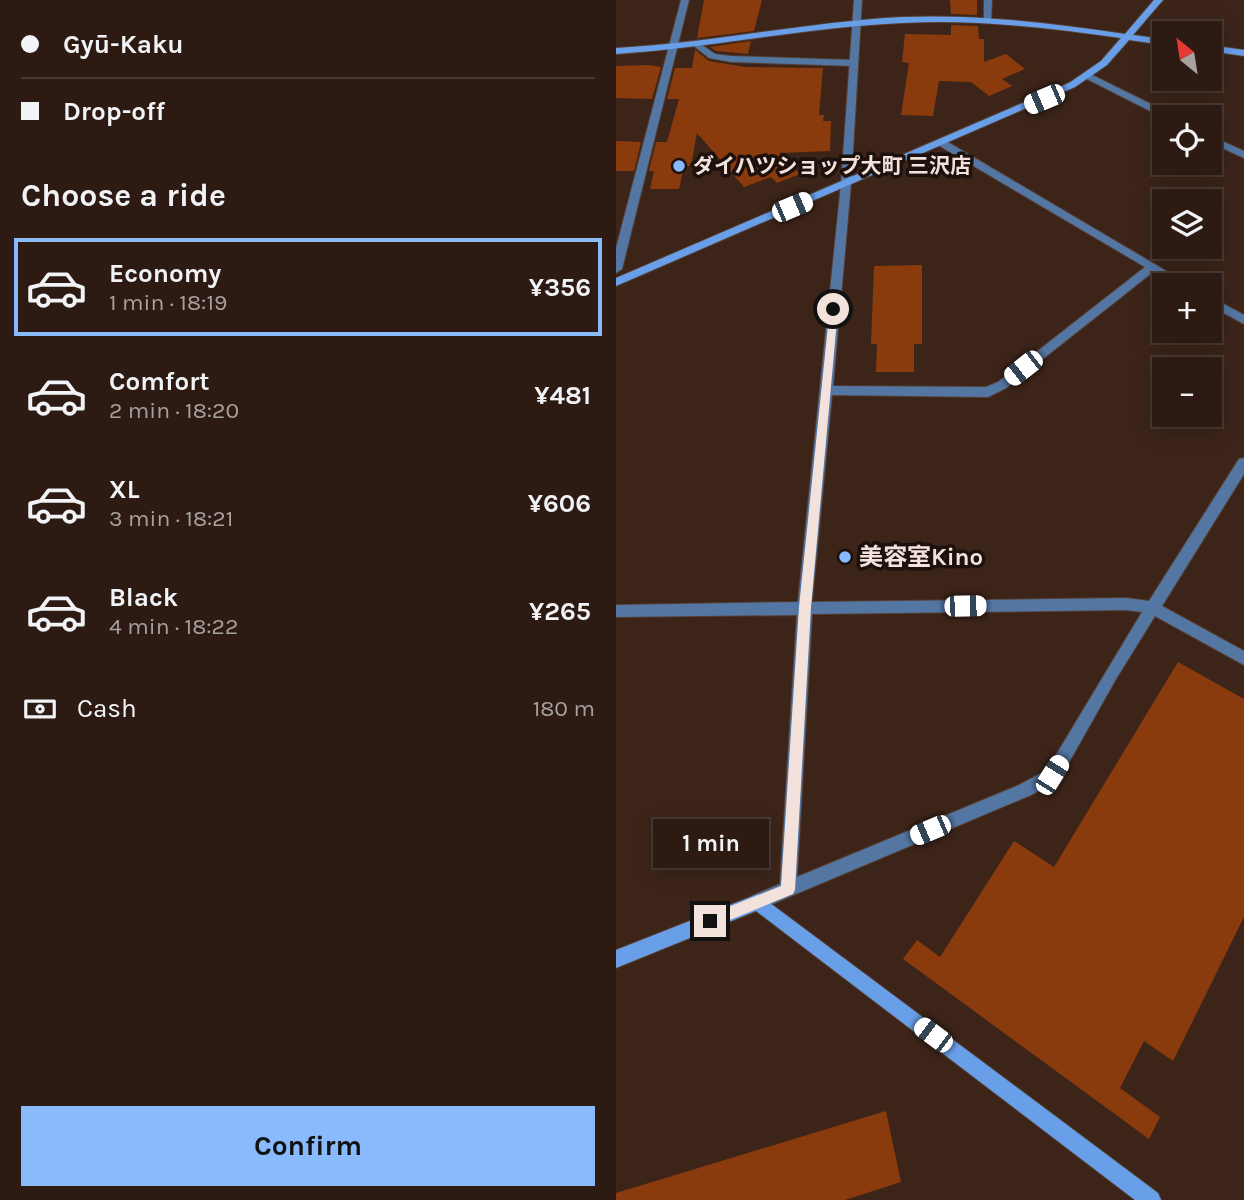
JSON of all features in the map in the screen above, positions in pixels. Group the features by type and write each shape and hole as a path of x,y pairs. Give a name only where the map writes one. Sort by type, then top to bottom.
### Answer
{"street":[{"path":"616,269 685,0"},
{"path":"788,890 805,607 846,184 858,0"},
{"path":"988,0 988,20"},
{"path":"616,282 1044,99 1088,76 1104,64 1159,0"},
{"path":"616,51 673,49 903,20 988,20 1061,26 1152,39"},
{"path":"699,46 712,56 731,59 853,63"},
{"path":"1222,50 1244,53"},
{"path":"1088,76 1152,108"},
{"path":"942,143 1163,273"},
{"path":"1222,144 1244,155"},
{"path":"826,390 988,392 1002,385 1152,267"},
{"path":"1222,307 1244,320"},
{"path":"616,959 1025,790 1052,775 1244,463"},
{"path":"616,611 1126,604 1153,608 1244,658"},
{"path":"758,902 1151,1200"}],"building":[{"path":"704,0 762,0 754,31 697,38"},
{"path":"950,0 977,0 977,15 951,14"},
{"path":"951,25 978,26 979,39 984,39 984,62 1006,54 1025,69 1002,79 1012,86 989,96 971,82 939,81 933,116 901,115 909,63 902,62 905,34 951,35"},
{"path":"751,41 748,54 716,51 710,47"},
{"path":"695,50 709,61 745,67 823,68 819,115 824,115 823,121 831,121 830,151 779,153 800,174 777,183 771,177 744,187 697,133 691,166 684,166 679,189 650,189 654,171 649,171 656,142 667,142 679,99 667,99 675,68 692,68"},
{"path":"616,66 661,67 652,99 616,98"},
{"path":"616,141 641,142 634,171 616,171"},
{"path":"922,265 922,344 914,344 914,372 876,372 877,344 871,344 874,266"},
{"path":"1178,662 1244,699 1244,917 1173,1061 1144,1041 1120,1088 1160,1117 1149,1139 903,959 917,940 940,957 1014,841 1054,867"},
{"path":"886,1111 901,1182 845,1200 616,1200 616,1193"}],"place":[{"name":"ダイハツショップ大町 三沢店","path":"679,166"},
{"name":"美容室Kino","path":"845,557"}],"route":[{"path":"710,921 788,890 805,607 833,309"}]}
